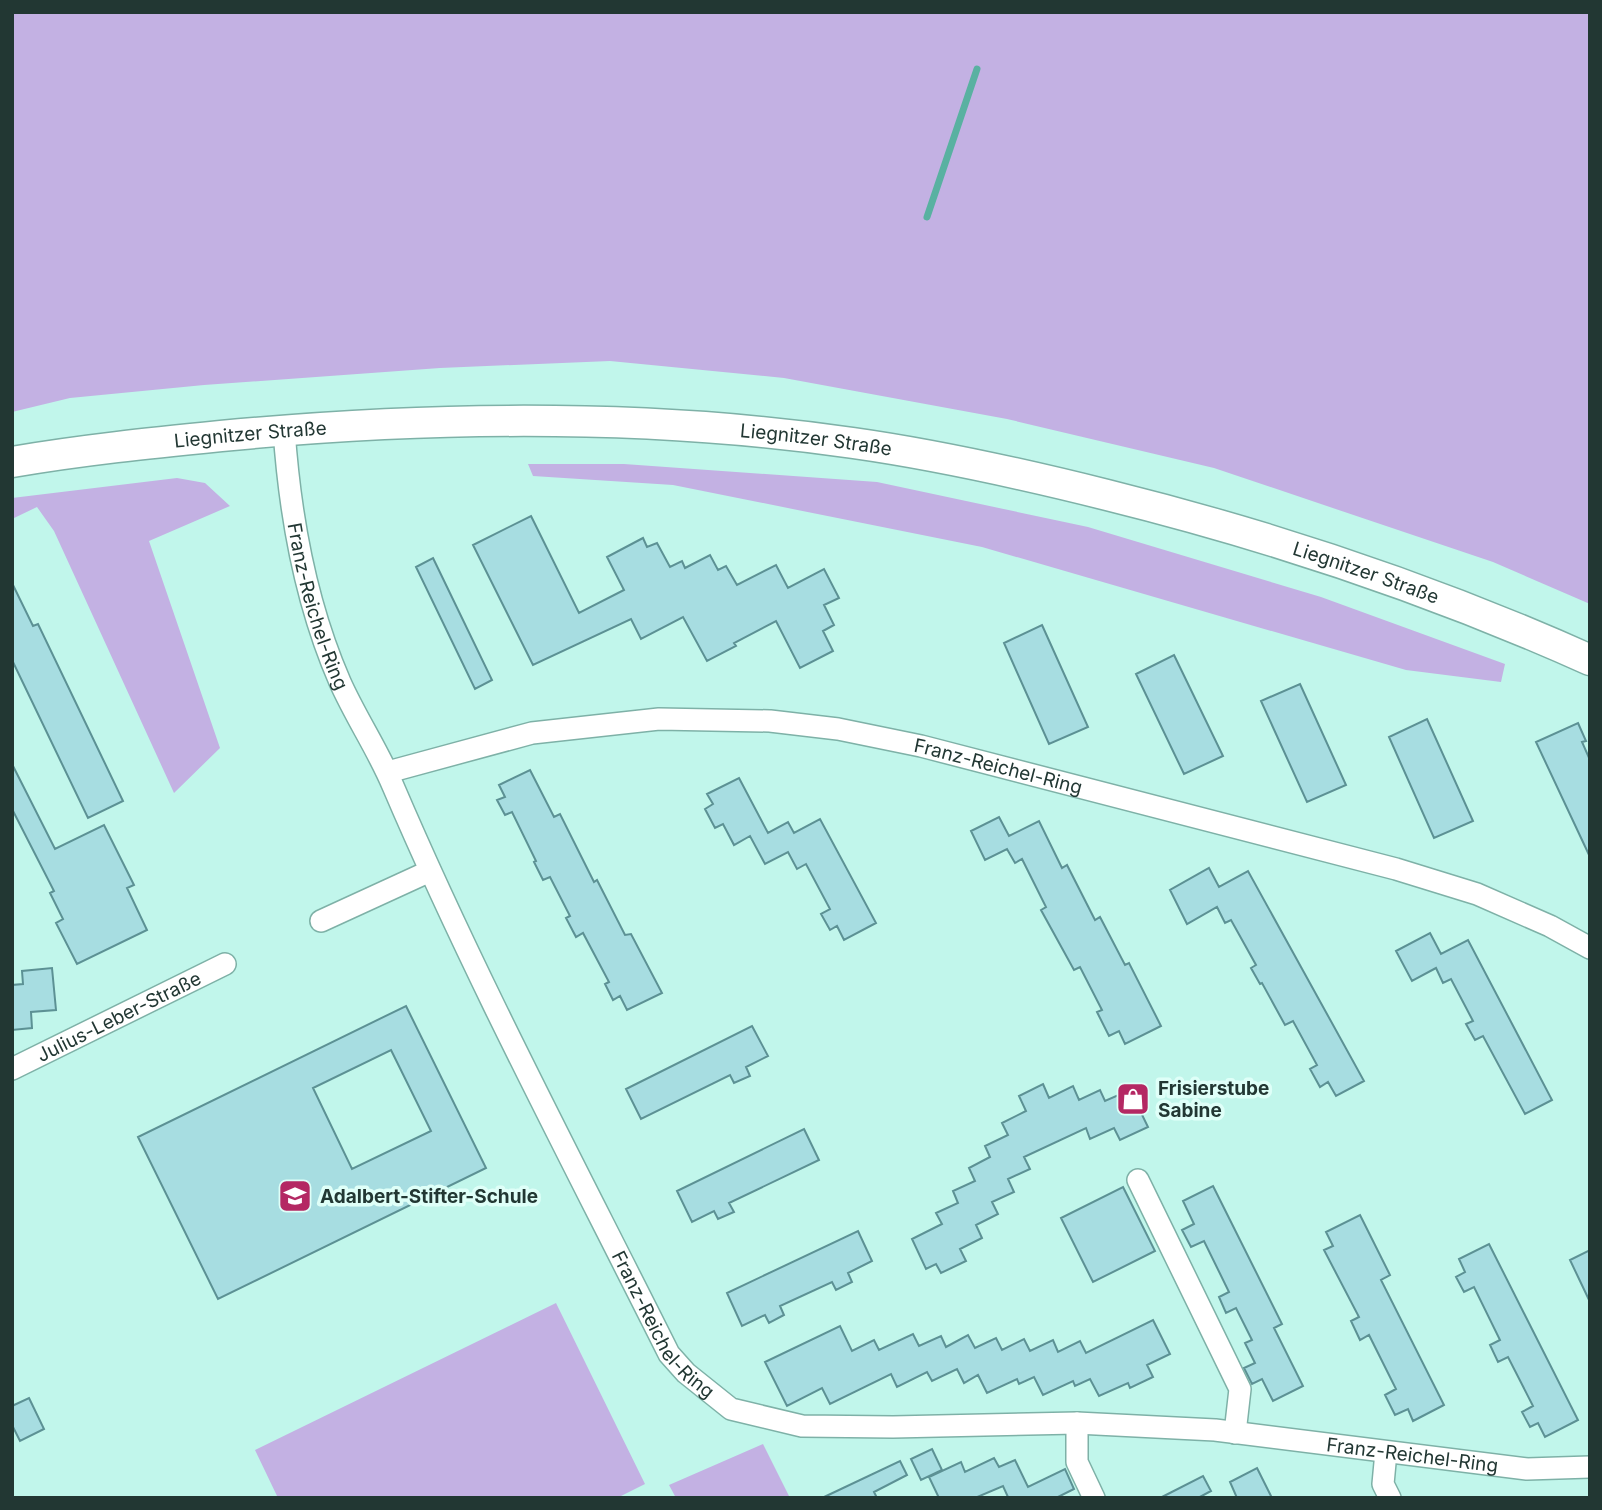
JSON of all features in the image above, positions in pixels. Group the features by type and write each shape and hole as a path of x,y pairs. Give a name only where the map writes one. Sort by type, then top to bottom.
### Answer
{"main road":[{"name":"Liegnitzer Straße","path":"12,462 119,446 284,430 481,421 620,424 796,435 913,452 1067,485 1205,520 1465,607 1590,660"}],"street":[{"name":"Franz-Reichel-Ring","path":"284,430 294,528 321,632 341,684 387,772 429,871 577,1174 669,1354 711,1395 731,1409 802,1426 1077,1423 1235,1433 1527,1469 1590,1467"},
{"name":"Franz-Reichel-Ring","path":"387,772 533,733 659,719 770,722 838,729 921,746 1396,869 1477,894 1550,926 1590,948"},
{"path":"321,921 429,871"},
{"name":"Julius-Leber-Straße","path":"12,1069 225,964"},
{"path":"1138,1180 1240,1389 1235,1433"},
{"path":"1077,1423 1077,1462 1094,1498"},
{"path":"1387,1452 1383,1484 1390,1498"}],"shaded area":[{"path":"12,12 1590,12 1590,604 1493,562 1214,468 1007,419 784,378 610,361 440,368 204,385 70,398 12,412"},
{"path":"528,464 624,464 877,482 1088,527 1321,597 1505,664 1501,682 1406,670 982,547 673,485 533,476"},
{"path":"177,478 205,483 230,506 149,541 220,748 174,793 54,531 37,507 12,519 12,498"},
{"path":"556,1303 645,1484 617,1498 278,1498 255,1450"},
{"path":"763,1444 790,1498 676,1498 669,1485"}],"building":[{"path":"531,516 579,613 624,590 607,557 643,538 647,547 657,543 670,567 682,561 685,568 710,555 718,570 726,566 737,585 776,565 788,588 824,569 839,598 824,605 834,625 823,631 833,651 800,668 776,621 707,661 683,617 641,639 631,619 533,665 473,545"},
{"path":"433,558 492,680 475,689 416,567"},
{"path":"12,583 33,626 38,624 123,801 88,818 12,660"},
{"path":"1042,625 1088,727 1049,744 1004,643"},
{"path":"1174,655 1223,756 1184,774 1136,674"},
{"path":"1300,684 1346,785 1307,802 1261,701"},
{"path":"1427,719 1473,821 1434,838 1389,737"},
{"path":"1578,723 1590,760 1590,857 1536,742"},
{"path":"12,764 55,849 104,825 134,885 127,888 147,930 77,964 56,923 63,919 50,893 54,891 12,809"},
{"path":"530,770 554,817 560,814 594,882 597,880 625,935 631,934 662,993 627,1010 620,996 613,1000 605,984 609,982 583,933 576,937 566,918 570,916 550,877 543,880 512,812 505,815 497,800 505,797 499,785"},
{"path":"739,778 768,833 788,822 794,833 820,819 876,923 844,940 837,926 830,930 821,914 830,909 806,864 797,869 788,852 765,864 750,836 734,845 723,824 715,828 705,809 713,804 707,794"},
{"path":"999,817 1009,836 1039,821 1062,868 1067,865 1095,920 1100,917 1125,965 1129,963 1161,1026 1125,1044 1119,1031 1109,1036 1097,1012 1102,1010 1080,967 1074,970 1041,910 1046,907 1022,859 1015,863 1007,849 985,860 971,831"},
{"path":"1209,868 1219,887 1248,871 1364,1081 1336,1096 1328,1082 1320,1087 1310,1069 1317,1065 1293,1021 1285,1025 1262,983 1260,984 1251,968 1256,965 1231,920 1225,923 1217,907 1187,924 1170,890"},
{"path":"1430,933 1441,954 1468,940 1552,1100 1525,1114 1483,1036 1475,1040 1466,1024 1473,1021 1451,979 1443,983 1436,968 1412,981 1396,951"},
{"path":"52,968 56,1010 31,1012 32,1028 12,1030 12,985 23,984 22,971"},
{"path":"406,1006 486,1168 218,1299 138,1137","holes":["391,1050 431,1131 352,1169 313,1088"]},
{"path":"752,1026 768,1056 746,1067 750,1076 734,1083 730,1075 641,1119 626,1089"},
{"path":"1043,1084 1049,1098 1073,1086 1079,1100 1100,1090 1105,1101 1130,1090 1148,1127 1120,1140 1114,1128 1090,1139 1086,1128 1024,1157 1030,1169 1008,1179 1014,1192 992,1202 998,1214 976,1225 982,1238 960,1249 966,1261 941,1273 936,1264 926,1269 912,1239 942,1224 936,1213 958,1203 953,1191 975,1181 969,1168 990,1157 985,1146 1008,1135 1002,1123 1026,1111 1019,1096"},
{"path":"804,1129 819,1160 729,1203 734,1212 718,1219 714,1211 692,1222 677,1191"},
{"path":"1213,1186 1282,1324 1274,1328 1303,1386 1273,1401 1262,1379 1252,1384 1244,1368 1255,1363 1245,1343 1252,1340 1236,1308 1226,1313 1219,1297 1229,1292 1204,1241 1191,1247 1182,1230 1194,1224 1183,1201"},
{"path":"1123,1187 1155,1251 1093,1282 1061,1218"},
{"path":"1360,1215 1390,1275 1381,1280 1444,1405 1413,1421 1408,1409 1395,1415 1385,1395 1396,1389 1369,1335 1360,1340 1351,1321 1359,1317 1324,1250 1333,1246 1326,1232"},
{"path":"858,1231 872,1261 848,1273 852,1282 836,1290 832,1282 780,1306 784,1315 769,1323 765,1315 742,1326 727,1293"},
{"path":"1489,1244 1578,1420 1545,1437 1538,1423 1530,1427 1522,1412 1533,1406 1508,1357 1498,1362 1490,1345 1500,1340 1474,1287 1464,1292 1456,1277 1465,1272 1459,1259"},
{"path":"1590,1250 1590,1302 1570,1260"},
{"path":"1153,1320 1170,1354 1147,1365 1153,1377 1130,1388 1128,1383 1099,1396 1090,1379 1075,1386 1073,1381 1043,1395 1034,1377 1019,1384 1017,1379 987,1393 978,1375 964,1383 957,1369 932,1381 927,1372 897,1387 891,1374 830,1404 822,1388 787,1406 765,1362 840,1326 852,1351 874,1340 879,1350 913,1334 919,1346 941,1336 946,1347 968,1335 975,1348 996,1338 1002,1350 1024,1339 1030,1351 1053,1340 1058,1352 1080,1341 1086,1353"},
{"path":"29,1398 44,1429 20,1441 12,1425 12,1406"},
{"path":"932,1449 942,1470 921,1480 911,1459"},
{"path":"994,1458 999,1467 1015,1460 1028,1487 1065,1469 1074,1489 1056,1498 1006,1498 1008,1497 1003,1486 975,1498 939,1498 929,1477 961,1462 965,1472"},
{"path":"900,1461 907,1475 874,1492 877,1498 822,1498"},
{"path":"1257,1468 1272,1498 1237,1498 1230,1482"},
{"path":"1203,1476 1211,1491 1198,1498 1160,1498"}],"waterway":[{"path":"927,217 977,69"}],"place":[{"name":"Frisierstube Sabine","path":"1133,1099"},
{"name":"Adalbert-Stifter-Schule","path":"295,1196"}]}
